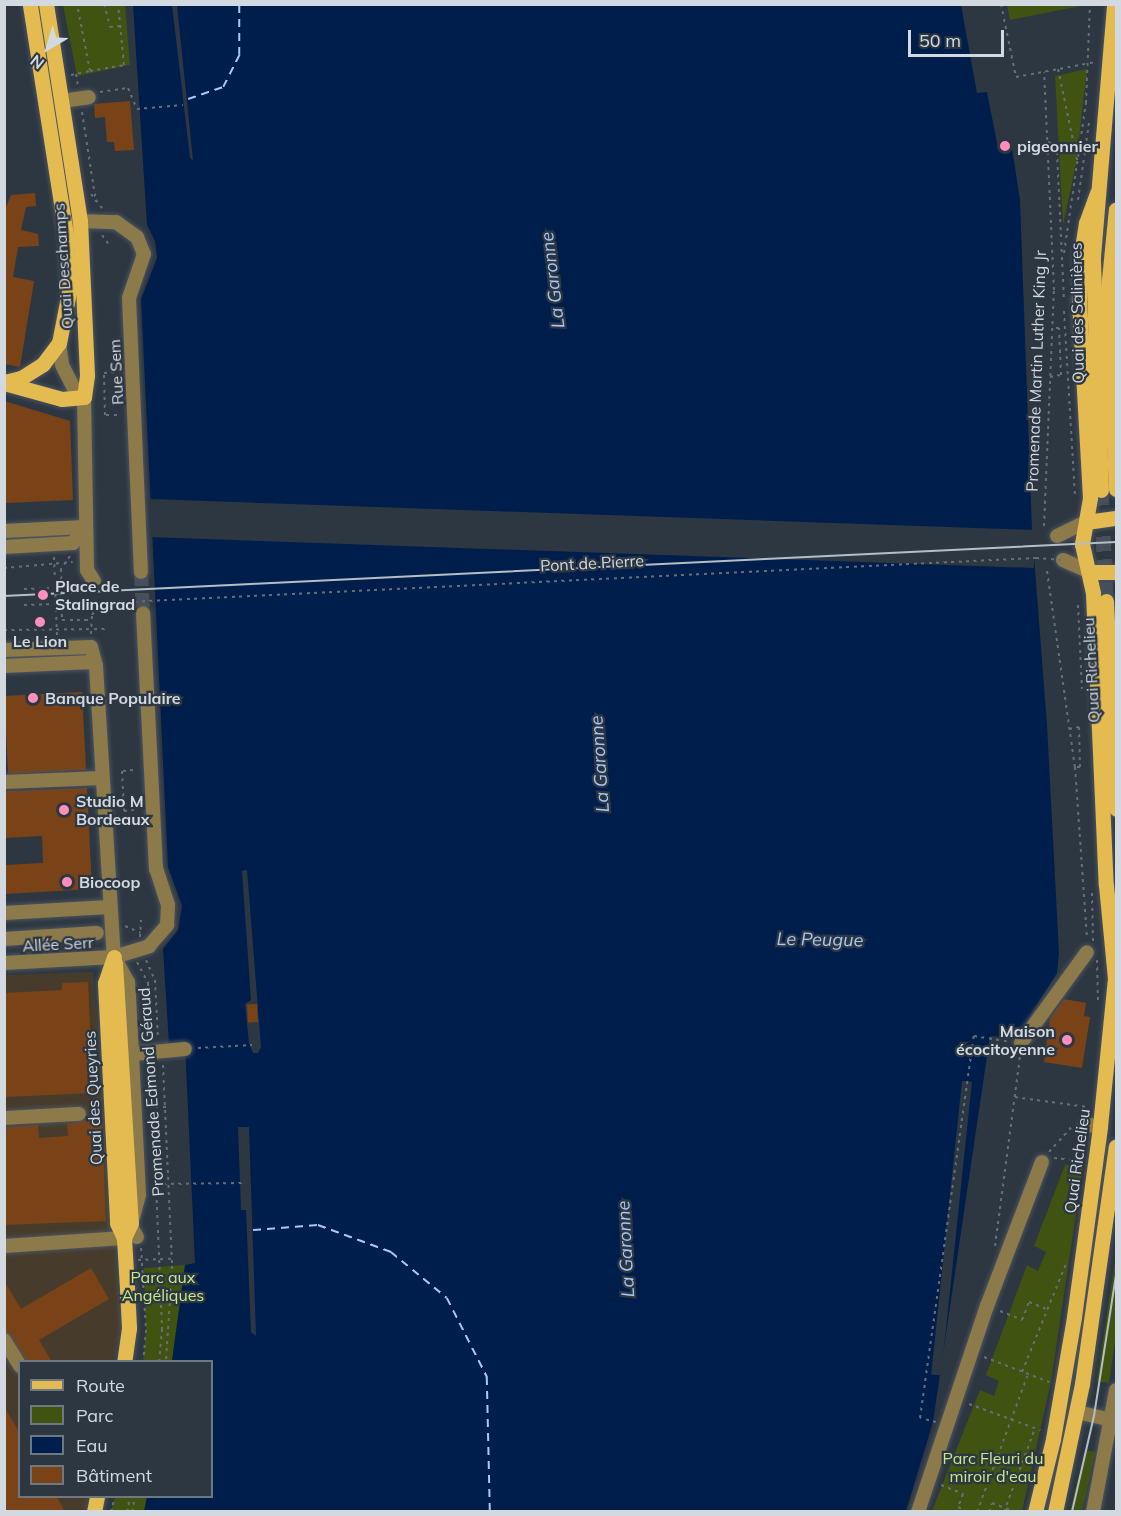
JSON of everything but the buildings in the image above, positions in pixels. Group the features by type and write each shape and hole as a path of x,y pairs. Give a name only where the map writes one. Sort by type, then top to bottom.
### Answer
{"main road":[{"name":"Quai Deschamps","path":"4,383 21,378 43,364 59,343 69,292 66,235 30,4"},
{"name":"Quai Deschamps","path":"46,4 80,221 87,364 84,397"},
{"name":"Quai des Salinières","path":"1108,490 1093,300 1096,193 1114,4"},
{"path":"1096,193 1086,223 1081,254 1079,301 1090,498 1082,551 1090,572 1106,885 1115,979"},
{"name":"Quai des Salinières","path":"1108,490 1107,300 1116,209"},
{"path":"4,383 62,399 84,397"},
{"path":"1086,522 1116,518"},
{"path":"1090,572 1116,572"},
{"name":"Quai Richelieu","path":"1106,601 1116,809"},
{"name":"Quai Richelieu","path":"1035,1512 1059,1408 1086,1122 1115,979 1116,916"},
{"name":"Quai des Queyries","path":"114,957 105,983 117,1223 130,1231"},
{"name":"Quai des Queyries","path":"114,957 130,1231 129,1328 124,1360"},
{"path":"1055,1512 1077,1412 1116,1146"},
{"path":"1059,1408 1077,1412"}],"street":[{"path":"62,101 83,97"},
{"path":"60,195 80,221 66,235"},
{"name":"Rue Sem","path":"80,221 116,222 127,227 137,237 144,254 129,298 141,572"},
{"path":"59,343 62,365 75,391 84,397"},
{"name":"Quai Deschamps","path":"84,397 85,527"},
{"path":"1057,536 1086,522"},
{"path":"4,531 85,527"},
{"path":"4,547 73,543 85,527"},
{"path":"85,527 87,561 94,581"},
{"path":"1063,560 1090,572"},
{"path":"4,1246 130,1231 139,1195 128,982 114,957 143,949 162,933 169,912 156,869 143,613"},
{"path":"4,650 91,647 92,662 4,666"},
{"name":"Quai des Queyries","path":"92,662 96,666 101,778 114,957"},
{"path":"4,782 101,778"},
{"name":"Allée Serr","path":"4,913 109,907"},
{"name":"Allée Serr","path":"4,939 97,933"},
{"path":"1021,1043 1087,952"},
{"name":"Allée Serr","path":"4,963 114,957"},
{"path":"132,1054 155,1050 185,1049"},
{"path":"4,1118 80,1114"},
{"path":"918,1512 958,1400 987,1306 1042,1162"},
{"path":"4,1340 18,1363"},
{"path":"1093,1512 1114,1420 1116,1390"},
{"path":"1077,1412 1114,1420"}],"path":[{"path":"77,4 90,71"},
{"path":"104,4 110,27 121,26"},
{"path":"71,75 124,65 118,4"},
{"path":"1001,4 1016,77 1095,63"},
{"path":"1063,259 1078,164 1089,63 1090,4"},
{"path":"1058,69 1078,164"},
{"name":"Promenade Martin Luther King Jr","path":"1044,72 1048,142 1052,328 1044,526"},
{"path":"76,74 83,97 96,202"},
{"path":"83,97 128,88 134,107 141,109 183,105"},
{"path":"1048,142 1055,145 1057,152 1076,499"},
{"path":"1050,377 1061,375 1059,328 1052,328"},
{"path":"1060,350 1066,349"},
{"path":"115,373 104,373 105,415 117,415"},
{"path":"54,551 57,628"},
{"path":"71,555 64,564 62,620 90,620 91,629"},
{"name":"Pont de Pierre","path":"90,620 94,610 103,604 127,602 1036,558 1063,560"},
{"path":"4,568 54,566 87,561"},
{"path":"1047,571 1075,767 1087,952 1098,975"},
{"path":"24,590 55,588"},
{"path":"24,605 56,604"},
{"path":"4,630 105,629"},
{"path":"1069,729 1079,727 1080,767 1075,767"},
{"path":"1080,746 1085,746"},
{"path":"132,770 122,771 124,811 134,810"},
{"path":"118,792 124,791"},
{"path":"1084,879 1091,879"},
{"name":"Promenade Edmond Géraud","path":"141,920 140,933 143,949 155,980 155,1050 164,1068 172,1266 166,1360"},
{"path":"132,932 140,933 150,930"},
{"path":"137,962 148,983 155,1050 159,1360"},
{"path":"933,1422 920,1418 974,1036 1021,1043 995,1248"},
{"path":"185,1049 252,1045"},
{"path":"1014,1097 1089,1107 1086,1122 1045,1156 1086,1162"},
{"path":"158,1107 166,1107"},
{"path":"156,1184 243,1183"},
{"path":"130,1231 144,1268 147,1330 143,1360"},
{"path":"1022,1372 1059,1275 1073,1257"},
{"path":"987,1306 1022,1320 1029,1302 1046,1309"},
{"path":"973,1353 1053,1383"},
{"path":"976,1512 1028,1374"},
{"path":"958,1400 1045,1432"},
{"path":"1004,1510 1035,1428"},
{"path":"930,1480 963,1494 957,1507 968,1512"},
{"path":"989,1512 992,1503 1004,1510 1015,1512"}],"shaded area":[{"path":"93,972 121,1326 114,1360 18,1360 18,1498 88,1498 85,1511 5,1511 4,975"}],"green space":[{"path":"1086,4 1010,20 1007,5"},
{"path":"63,5 125,5 130,65 77,76"},
{"path":"1087,69 1076,164 1063,225 1055,76"},
{"name":"Parc Fleuri du miroir d'eau","path":"1065,1165 1083,1166 1051,1382 1022,1511 932,1511 980,1390 994,1396 999,1381 986,1375 1027,1265 1038,1271 1046,1252 1034,1246"},
{"path":"1116,1254 1116,1334 1109,1383 1097,1381"},
{"name":"Parc aux Angéliques","path":"185,1265 172,1360 143,1360 146,1330 144,1268"},
{"path":"1085,1450 1095,1452 1082,1511 1070,1511"},
{"path":"115,1498 147,1498 144,1511 111,1512"}],"water":[{"path":"133,5 961,5 977,93 987,92 997,143 1011,142 1020,200 1032,530 1047,725 1059,953 1057,973 1016,1038 990,1036 933,1422 906,1511 144,1511 147,1498 213,1498 213,1360 172,1360 185,1265 195,1263 185,1044 169,1045 163,949 178,930 182,906 168,867 141,299 157,258 155,241 147,225"}],"pier":[{"path":"172,5 177,5 193,160 190,158"},
{"path":"151,499 1035,530 1034,568 149,537"},
{"path":"247,870 261,1047 258,1053 253,1053 249,1043 245,1004 251,1000 242,871"},
{"path":"962,1081 972,1082 941,1375 931,1374"},
{"path":"238,1127 249,1127 256,1336 251,1332 246,1210 241,1210"}],"ferry route":[{"path":"188,99 223,87 239,55 239,4"},
{"path":"253,1230 318,1225 391,1252 447,1298 487,1377 490,1512"}],"tunnel":[{"path":"1101,490 1106,601"},
{"path":"141,572 143,613"}],"tram line":[{"path":"4,596 1116,542"},
{"path":"1072,1512 1094,1416 1116,1275"}],"place":[{"name":"pigeonnier","path":"1005,146"},
{"name":"Place de Stalingrad","path":"43,595"},
{"name":"Le Lion","path":"40,622"},
{"name":"Banque Populaire","path":"33,698"},
{"name":"Studio M Bordeaux","path":"64,810"},
{"name":"Biocoop","path":"67,882"},
{"name":"Maison écocitoyenne","path":"1067,1040"}],"water label":[{"name":"La Garonne","path":"553,280"},
{"name":"La Garonne","path":"600,764"},
{"name":"Le Peugue","path":"820,940"},
{"name":"La Garonne","path":"626,1249"}]}
